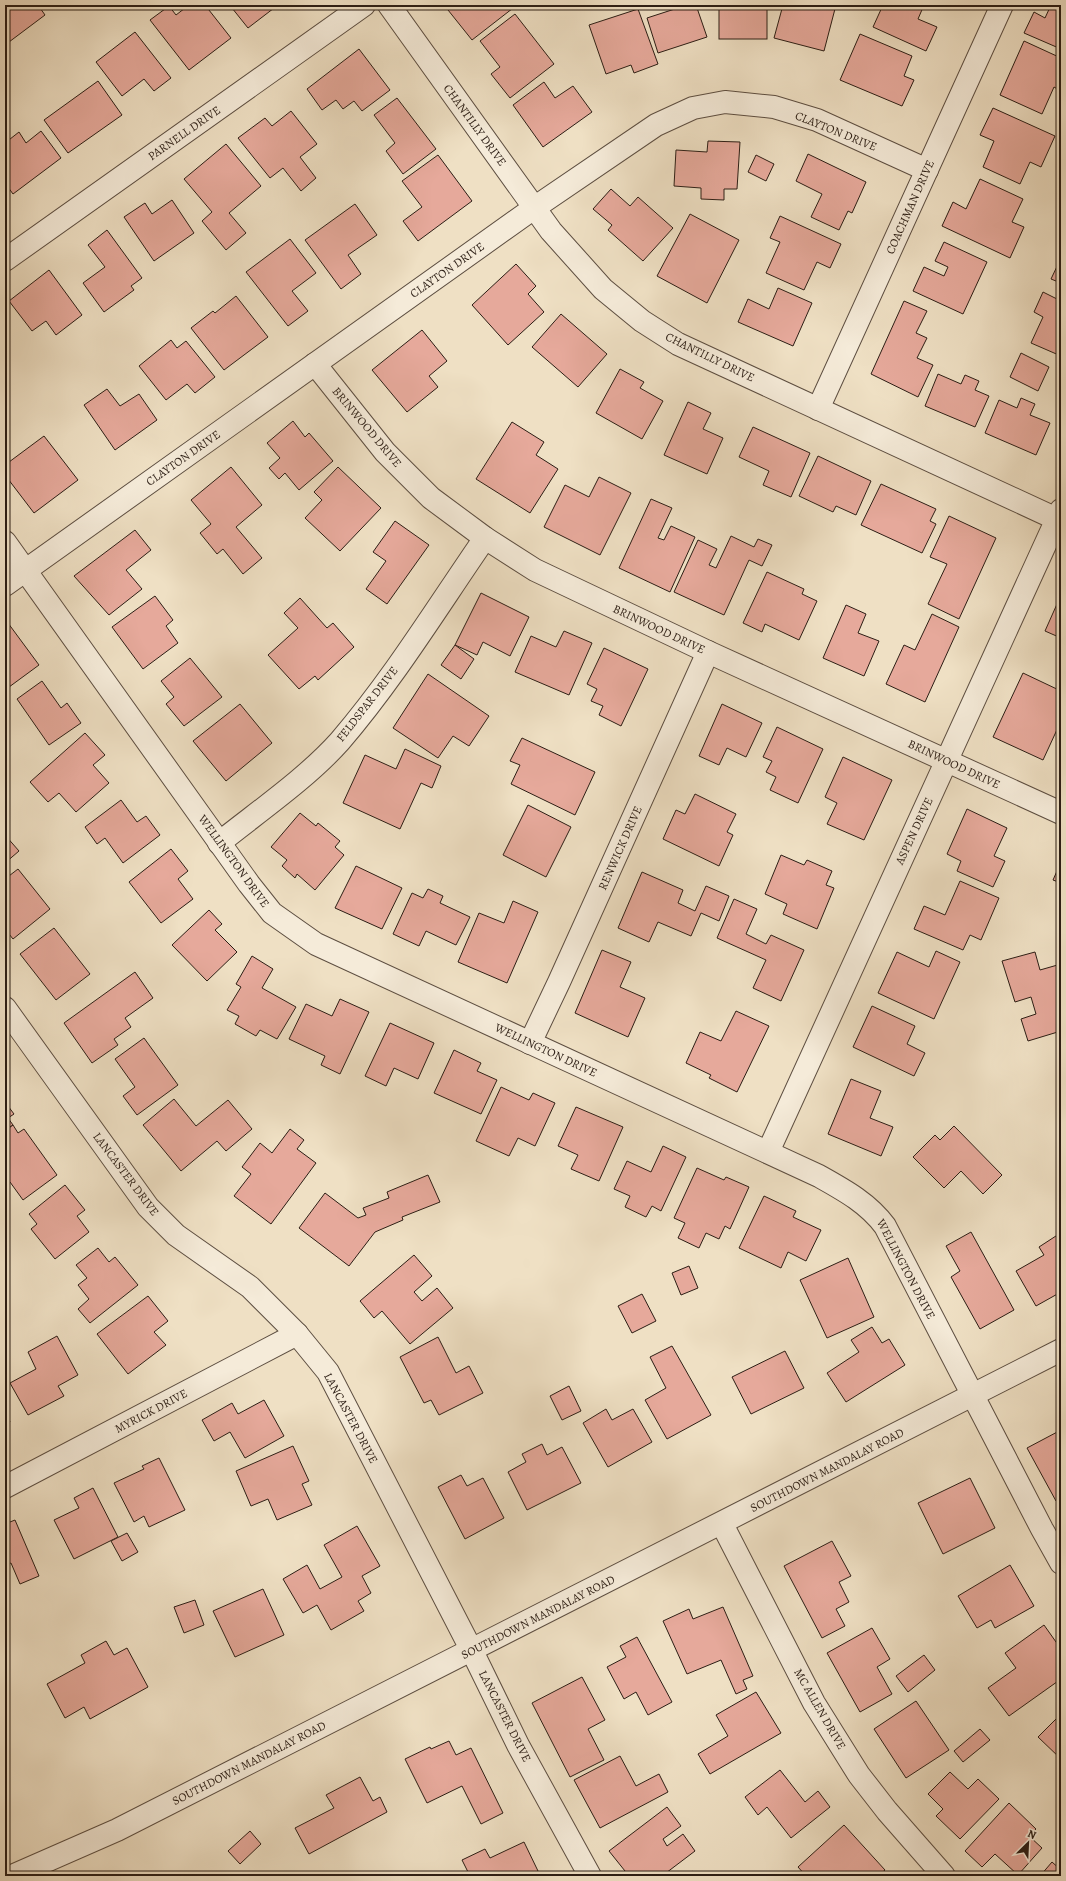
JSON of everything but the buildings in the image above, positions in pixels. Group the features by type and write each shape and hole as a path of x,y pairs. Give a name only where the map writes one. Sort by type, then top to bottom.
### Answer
{"street":[{"name":"PARNELL DRIVE","path":"5,260 364,5"},
{"name":"CHANTILLY DRIVE","path":"389,5 551,231 603,289 642,321 678,344 818,409 1060,516"},
{"name":"COACHMAN DRIVE","path":"818,409 1002,5"},
{"name":"CLAYTON DRIVE","path":"5,585 534,208 656,125 693,108 725,102 774,107 817,120 927,170"},
{"name":"BRINWOOD DRIVE","path":"316,364 385,452 431,498 485,538 535,570 708,652 1061,813"},
{"name":"ASPEN DRIVE","path":"768,1152 946,761 1060,516"},
{"name":"FELDSPAR DRIVE","path":"220,842 309,770 339,741 382,688 485,538"},
{"name":"WELLINGTON DRIVE","path":"5,542 249,884 272,913 316,944 819,1176 858,1199 876,1213 886,1226 1042,1530 1061,1563"},
{"name":"RENWICK DRIVE","path":"530,1043 708,652"},
{"name":"LANCASTER DRIVE","path":"5,1008 148,1207 176,1235 250,1288 297,1334 328,1372 472,1651 518,1745 590,1876"},
{"name":"MYRICK DRIVE","path":"5,1487 297,1334"},
{"name":"SOUTHDOWN MANDALAY ROAD","path":"12,1876 116,1830 472,1651 1061,1350"},
{"name":"MC ALLEN DRIVE","path":"722,1524 814,1703 859,1775 887,1811 944,1876"}]}
